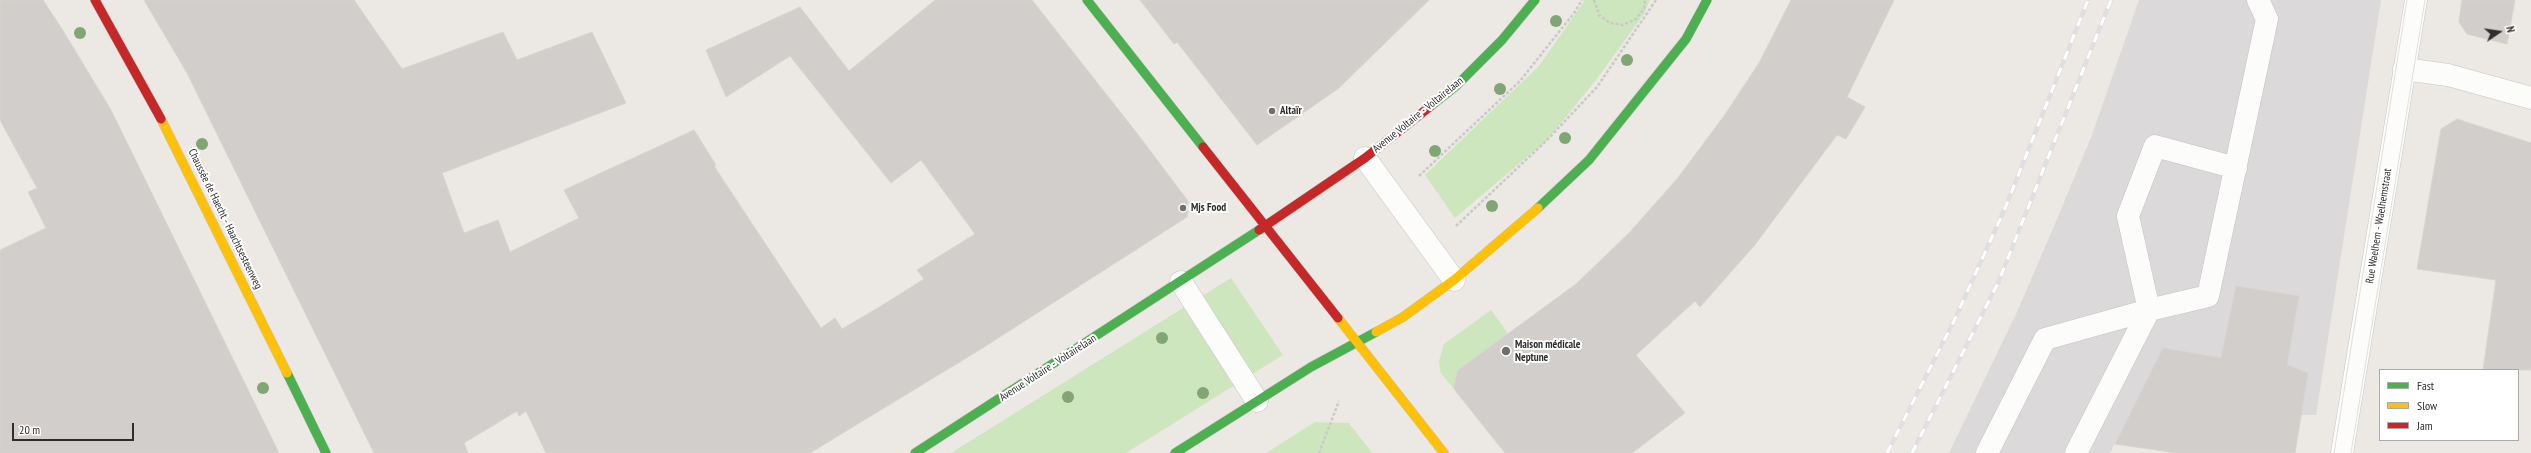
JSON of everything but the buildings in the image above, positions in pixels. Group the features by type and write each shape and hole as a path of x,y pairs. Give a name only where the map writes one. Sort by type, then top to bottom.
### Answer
{"street":[{"name":"Chaussée de Haecht - Haachtsesteenweg","path":"95,0 174,142 326,453"},
{"path":"1087,0 1444,453"},
{"name":"Avenue Voltaire - Voltairelaan","path":"915,453 1181,282 1365,158 1456,86 1502,40 1535,0"},
{"path":"1175,453 1311,367 1403,317 1454,280 1523,223 1589,160 1686,39 1707,0"},
{"path":"1987,453 2046,339 2149,310 2208,296 2267,19 2258,0"},
{"name":"Rue Waelhem - Waelhemstraat","path":"2342,453 2416,0"},
{"path":"2404,69 2448,75 2531,98"},
{"path":"2076,453 2149,310 2128,216 2155,146 2236,168"},
{"name":"Avenue Voltaire - Voltairelaan","path":"1365,158 1454,280"},
{"path":"1181,282 1257,401"}],"path":[{"path":"1415,180 1460,140 1520,81 1574,13 1582,0"},
{"path":"1594,0 1599,15 1610,23 1623,25 1636,20 1645,0"},
{"path":"1453,229 1546,141 1597,87 1646,17 1656,0"},
{"path":"1640,13 1646,17"},
{"path":"1319,453 1339,401"}],"shaded area":[{"path":"2139,0 2381,0 2316,415 2302,415 2143,389 2110,453 1949,453 2017,312 2057,219 2092,135"}],"green space":[{"path":"1585,0 1650,0 1644,14 1596,80 1547,140 1455,218 1425,175 1539,66"},
{"path":"1231,278 1283,355 1126,453 951,453"},
{"path":"1491,310 1509,335 1457,371 1454,389 1440,372 1439,361 1444,344"},
{"path":"1315,422 1349,423 1372,453 1266,453"}],"tram line":[{"path":"2334,453 2407,0"},
{"path":"2351,453 2425,0"}],"railway":[{"path":"1887,453 1954,321 2006,206 2088,0"},
{"path":"1912,453 1998,283 2111,0"}],"traffic: fast":[{"path":"1087,0 1203,147"},
{"path":"1432,105 1456,86 1502,40 1535,0"},
{"path":"1538,208 1589,160 1686,39 1707,0"},
{"path":"915,453 1259,230"},
{"path":"1175,453 1311,367 1376,332"},
{"path":"287,373 326,453"}],"traffic: slow":[{"path":"161,119 287,373"},
{"path":"1376,332 1403,317 1454,280 1538,208"},
{"path":"1338,318 1444,453"}],"traffic: jam":[{"path":"95,0 161,119"},
{"path":"1259,230 1365,158 1432,105"},
{"path":"1203,147 1338,318"}],"place":[{"name":"Altaïr","path":"1272,111"},
{"name":"Mjs Food","path":"1183,208"},
{"name":"Maison médicale Neptune","path":"1506,351"}]}
